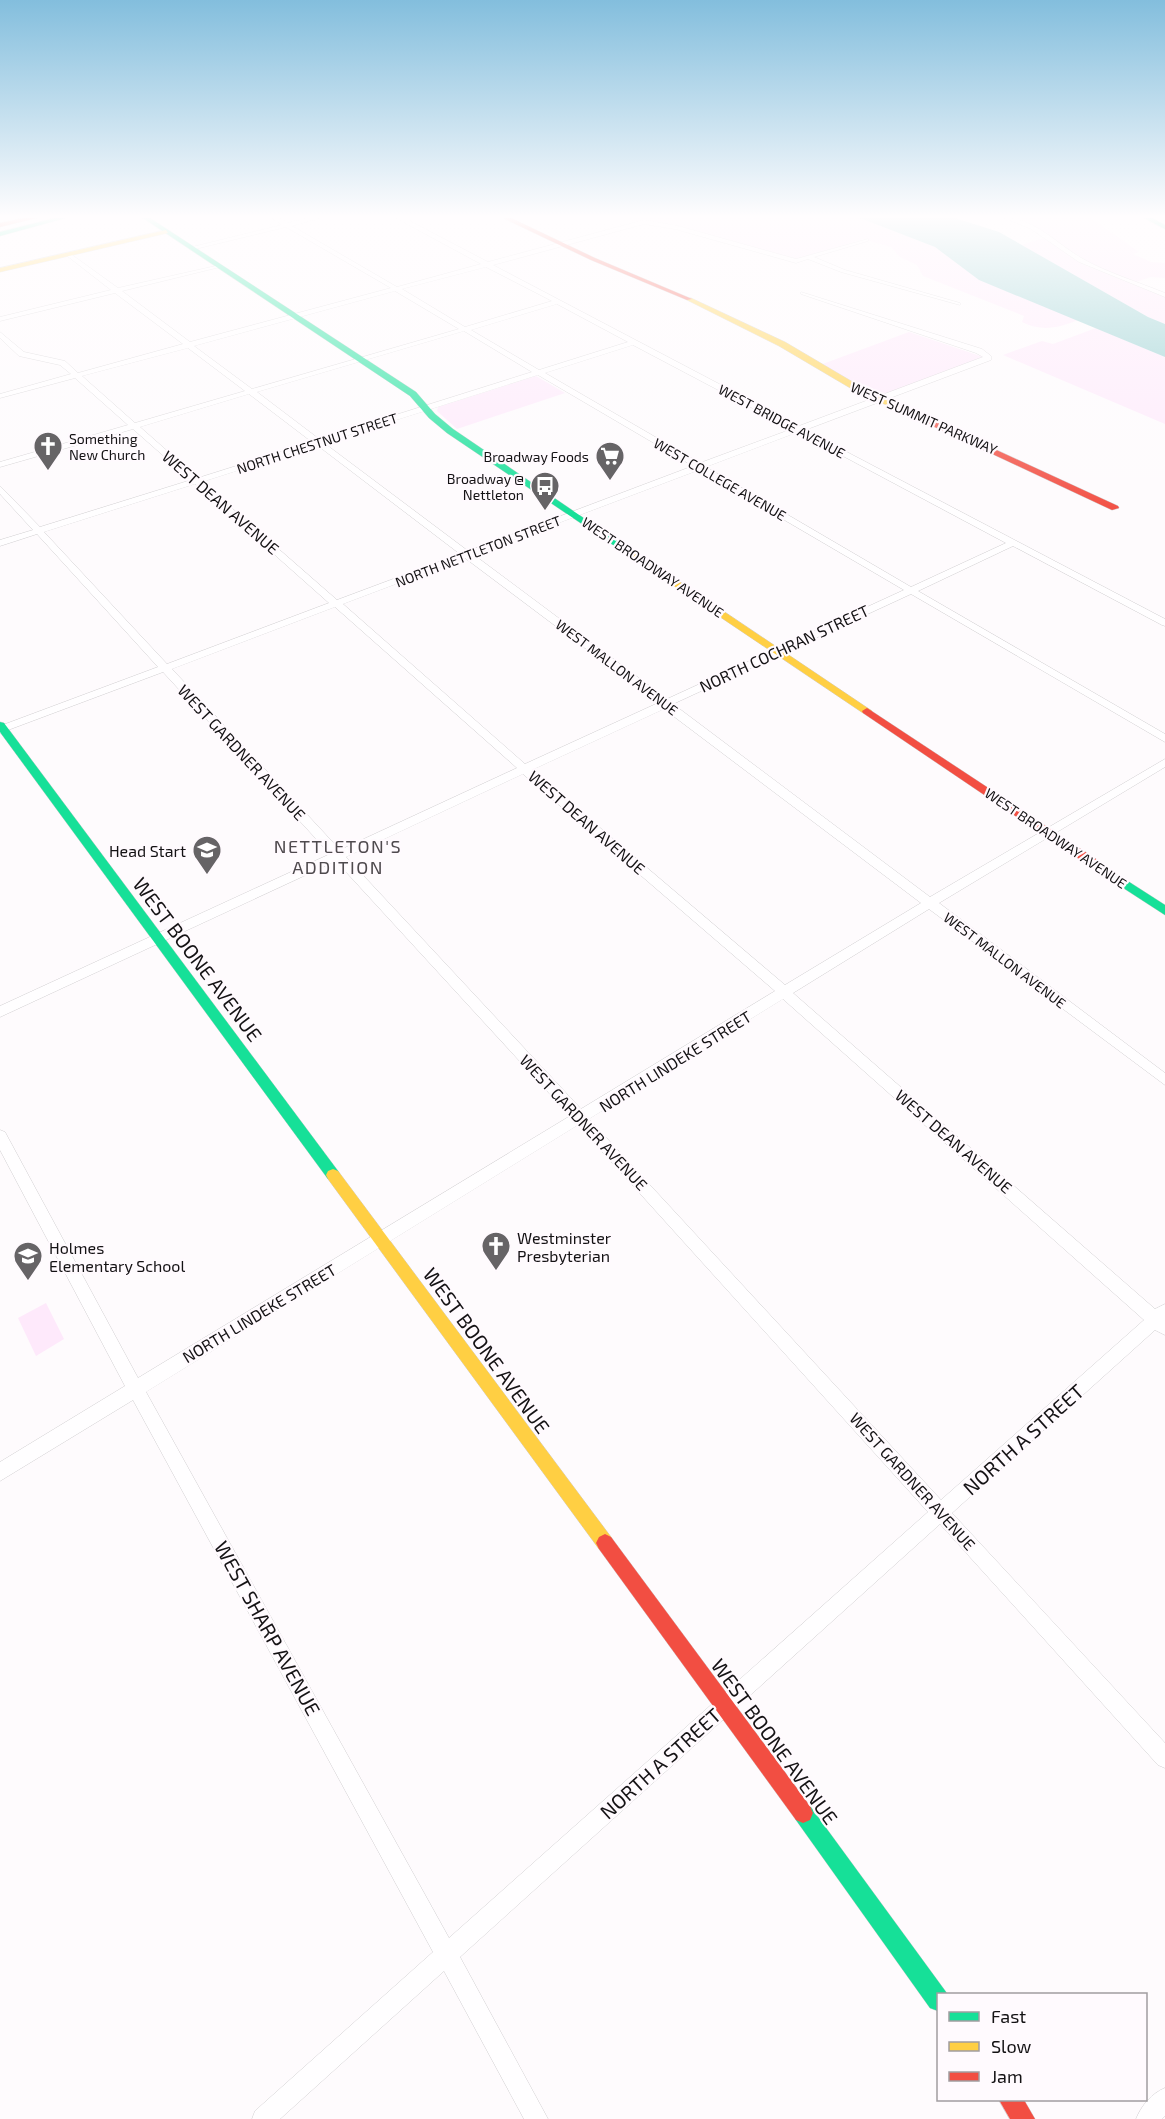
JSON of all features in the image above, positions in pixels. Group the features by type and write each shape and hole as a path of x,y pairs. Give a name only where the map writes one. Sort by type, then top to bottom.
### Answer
{"street":[{"name":"WEST MALLON AVENUE","path":"151,317 1165,1080"},
{"path":"0,396 292,317"},
{"name":"WEST BROADWAY AVENUE","path":"296,317 412,394 441,425 1165,910"},
{"name":"WEST COLLEGE AVENUE","path":"442,317 1165,739"},
{"path":"0,465 508,317"},
{"name":"WEST BRIDGE AVENUE","path":"586,317 1165,623"},
{"name":"WEST SUMMIT PARKWAY","path":"720,317 878,401 1111,510"},
{"name":"NORTH NETTLETON STREET","path":"1,728 165,669 985,361 988,357 976,350 875,317"},
{"name":"WEST DEAN AVENUE","path":"0,334 22,354 62,363 524,769 1162,1319"},
{"name":"NORTH CHESTNUT STREET","path":"0,543 634,342"},
{"name":"WEST GARDNER AVENUE","path":"0,489 339,855 1165,1758"},
{"name":"NORTH COCHRAN STREET","path":"0,1012 1013,543"},
{"name":"WEST BOONE AVENUE","path":"1,728 160,938 725,1705 937,1997"},
{"name":"NORTH LINDEKE STREET","path":"0,1472 581,1119 930,903 1165,762"},
{"name":"WEST SHARP AVENUE","path":"0,1136 135,1388 448,1952 537,2119"},
{"name":"NORTH A STREET","path":"264,2119 941,1511 1162,1319"},
{"path":"1147,2119 1165,2099"},
{"path":"1011,2101 1024,2119"}],"shaded area":[{"path":"1024,317 1070,317 1078,320 1050,328 1036,327 1022,322"},
{"path":"1148,317 1165,317 1165,324"},
{"path":"1096,328 1165,357 1165,424 1003,355 1042,341 1053,344"},
{"path":"909,332 983,357 884,396 875,395 820,365"},
{"path":"536,376 565,393 457,429 437,411 438,407"},
{"path":"46,1303 64,1339 36,1356 18,1318"}],"water":[{"path":"1068,317 1148,317 1165,324 1165,357"}],"traffic: fast":[{"path":"296,317 413,394 432,416 450,431 631,553"},
{"path":"0,725 333,1175"},
{"path":"1098,866 1165,911"},
{"path":"803,1813 937,1999"}],"traffic: slow":[{"path":"726,317 782,344 860,390 912,413"},
{"path":"631,553 867,711"},
{"path":"333,1175 605,1543"}],"traffic: jam":[{"path":"912,413 1115,508"},
{"path":"867,711 1098,866"},
{"path":"605,1543 803,1813"},
{"path":"1011,2101 1024,2119"}],"place":[{"name":"Something New Church","path":"48,472"},
{"name":"Broadway Foods","path":"610,482"},
{"name":"Broadway @ Nettleton","path":"545,512"},
{"name":"Head Start","path":"207,876"},
{"name":"Westminster Presbyterian","path":"496,1272"},
{"name":"Holmes Elementary School","path":"28,1282"}],"district":[{"name":"NETTLETON'S ADDITION","path":"338,856"}]}
